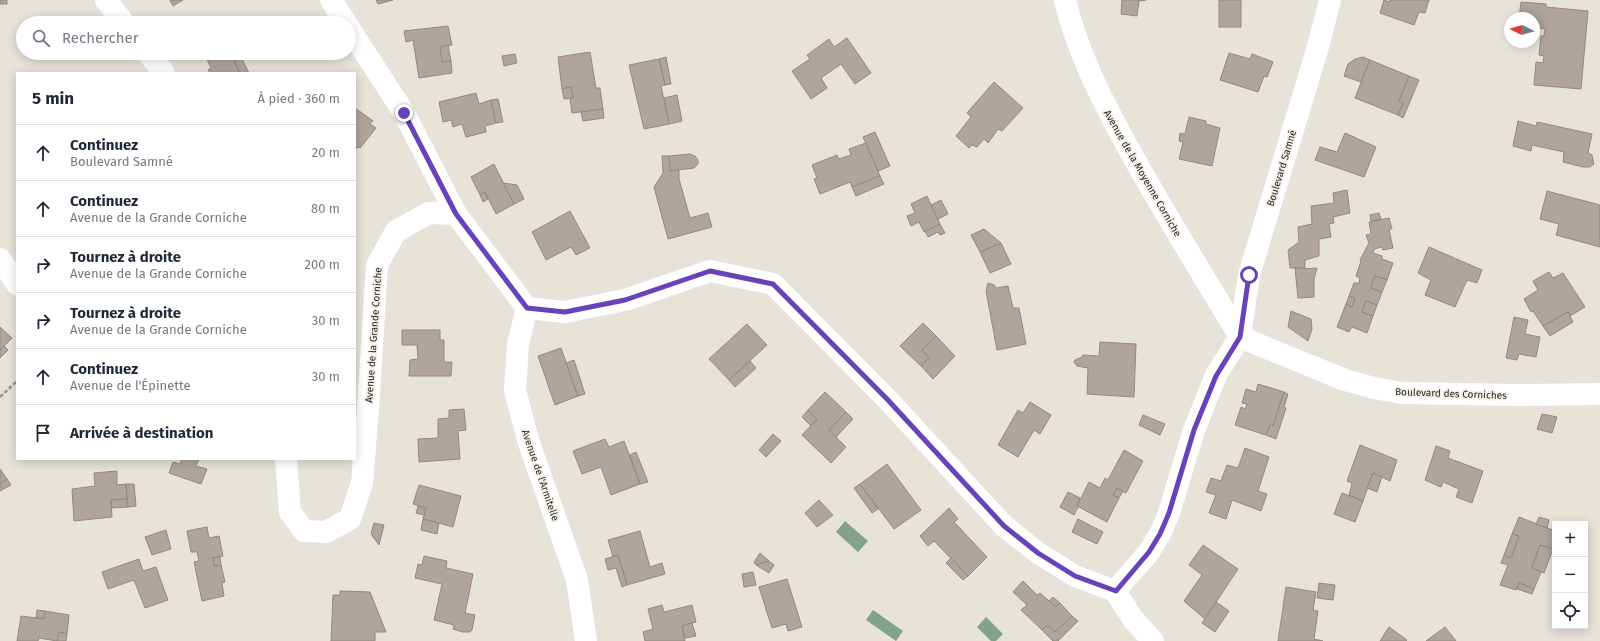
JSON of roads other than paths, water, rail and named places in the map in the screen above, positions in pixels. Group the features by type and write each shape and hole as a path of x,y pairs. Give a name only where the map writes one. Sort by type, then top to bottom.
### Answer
{"street":[{"path":"106,0 119,16"},
{"path":"331,0 341,16"},
{"name":"Avenue de la Moyenne Corniche","path":"1065,0 1071,27 1099,94 1142,173 1240,337"},
{"name":"Boulevard Samné","path":"1240,337 1249,275 1318,47 1330,0"},
{"path":"356,39 404,113 456,214 527,308 565,312 625,300 710,271 773,284 887,399 1004,526 1038,553 1075,576 1116,591 1133,619 1153,641"},
{"path":"154,60 163,72"},
{"name":"Avenue de la Grande Corniche","path":"286,460 290,512 304,531 326,532 350,519 362,483 377,265 396,231 429,212 456,214"},
{"path":"0,259 16,283"},
{"name":"Avenue de l'Armitelle","path":"527,308 518,344 515,390 528,440 577,580 586,641"},
{"path":"1116,591 1149,552 1160,534 1169,513 1194,430 1216,376 1240,337"},
{"name":"Boulevard des Corniches","path":"1240,337 1345,380 1381,390 1402,393 1509,395 1600,394"}]}
